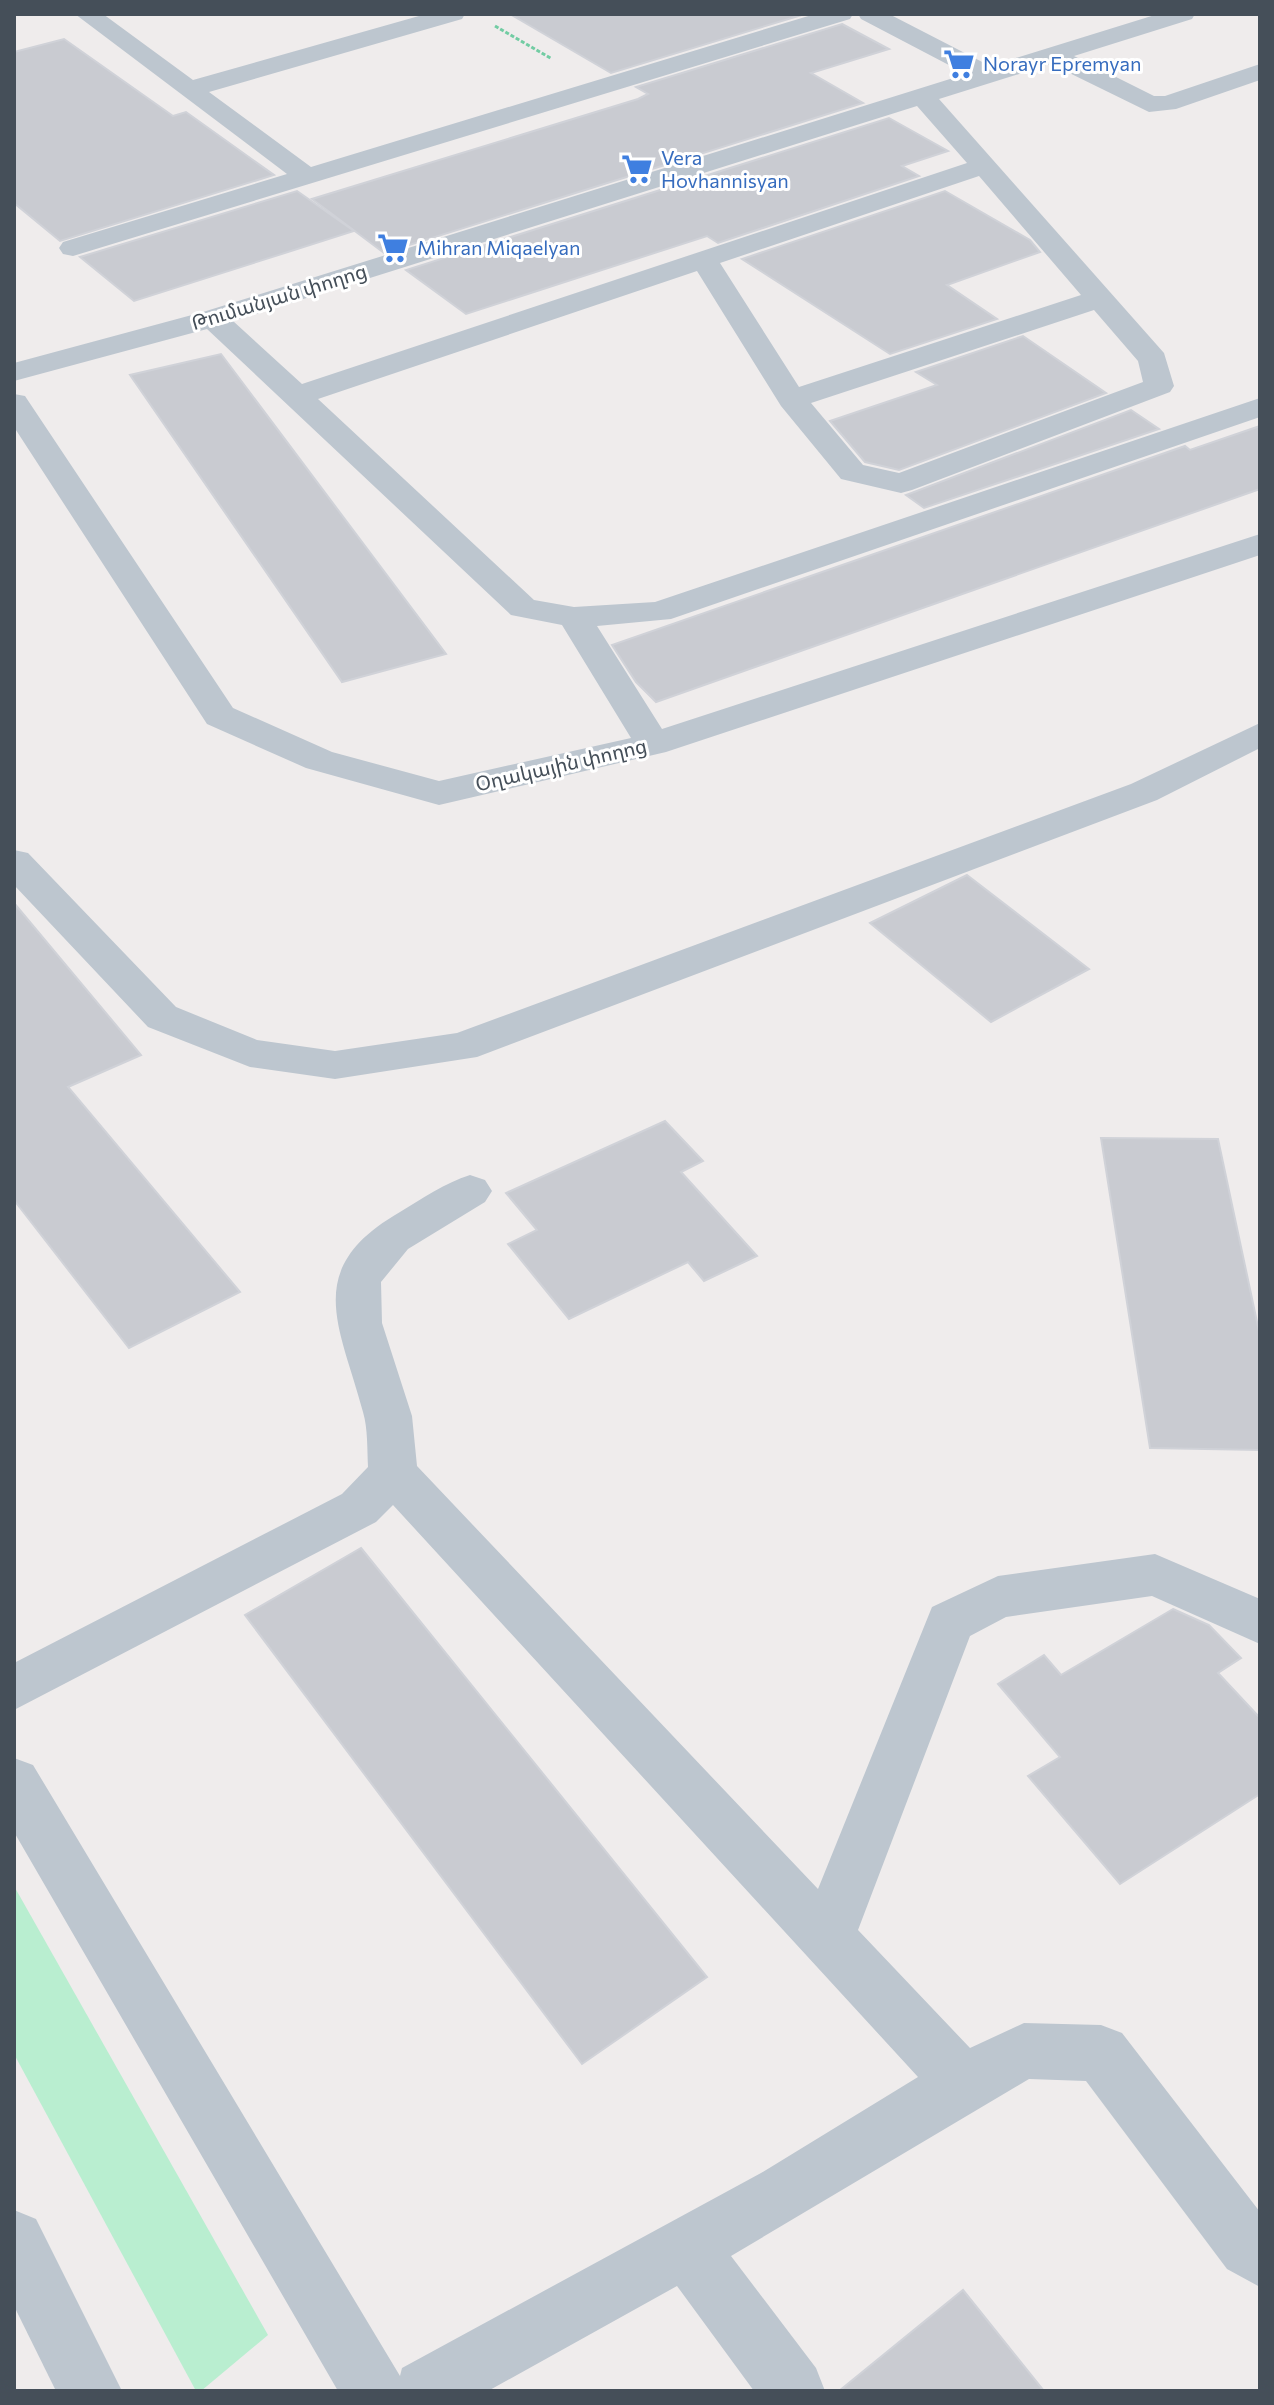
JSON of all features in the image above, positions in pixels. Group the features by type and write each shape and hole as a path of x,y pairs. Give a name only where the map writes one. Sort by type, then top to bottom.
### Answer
{"street":[{"path":"87,14 308,177"},
{"path":"191,89 453,14"},
{"path":"73,248 841,14"},
{"path":"870,14 988,75"},
{"name":"Թումանյան փողոց","path":"14,372 213,318 1183,14"},
{"path":"1053,55 1149,104 1167,104 1260,72"},
{"path":"704,260 792,399 852,472 901,483 1159,386 1153,359 922,95"},
{"path":"297,396 983,166"},
{"path":"792,399 1101,298"},
{"path":"213,318 523,608 574,617 659,612 1260,407"},
{"name":"Օղակային փողոց","path":"14,403 220,716 319,760 439,793 653,744 1260,544"},
{"path":"574,617 653,744"},
{"path":"14,862 162,1017 250,1053 335,1065 462,1047 1144,792 1260,734"},
{"path":"470,1191 392,1237 358,1278 359,1323 388,1416 393,1473 963,2083"},
{"path":"14,1688 359,1508 393,1473"},
{"path":"827,1938 950,1622 998,1597 1155,1575 1260,1622"},
{"path":"14,1782 374,2391"},
{"path":"425,2391 782,2194 963,2083 1024,2051 1101,2053 1249,2247 1260,2256"},
{"path":"14,2241 90,2391"},
{"path":"686,2247 793,2391"}],"path":[{"path":"486,21 602,87"}],"green space":[{"path":"14,1886 268,2335 201,2391 196,2391 14,2054"}],"building":[{"path":"510,14 805,14 611,73"},
{"path":"842,24 889,49 811,73 863,103 384,253 312,199 638,99 648,94 636,87"},
{"path":"64,39 173,116 186,112 274,175 60,241 14,203 14,52"},
{"path":"889,118 948,151 902,166 919,176 718,243 707,236 466,314 406,270"},
{"path":"297,191 354,231 134,301 80,257"},
{"path":"945,191 1030,240 1040,252 947,285 997,319 890,354 742,259"},
{"path":"1023,336 1106,393 899,470 865,462 830,421 937,385 916,372"},
{"path":"221,354 446,654 342,682 130,375"},
{"path":"1131,410 1159,429 924,508 906,495"},
{"path":"1260,426 1260,489 656,702 636,682 612,645 1185,446 1190,450"},
{"path":"967,875 1089,969 991,1022 870,923"},
{"path":"14,903 141,1055 68,1087 240,1292 129,1348 14,1200"},
{"path":"665,1121 703,1161 681,1172 757,1256 704,1281 688,1262 569,1319 508,1244 537,1230 506,1193"},
{"path":"1101,1138 1218,1139 1260,1336 1260,1450 1150,1448"},
{"path":"361,1548 707,1977 582,2064 245,1615"},
{"path":"1173,1609 1209,1625 1241,1658 1218,1673 1260,1718 1260,1794 1120,1884 1028,1776 1060,1757 998,1684 1044,1655 1061,1675"},
{"path":"963,2290 1044,2391 839,2391"}],"place":[{"name":"Norayr Epremyan","path":"959,64"},
{"name":"Vera Hovhannisyan","path":"637,169"},
{"name":"Mihran Miqaelyan","path":"393,248"}]}
